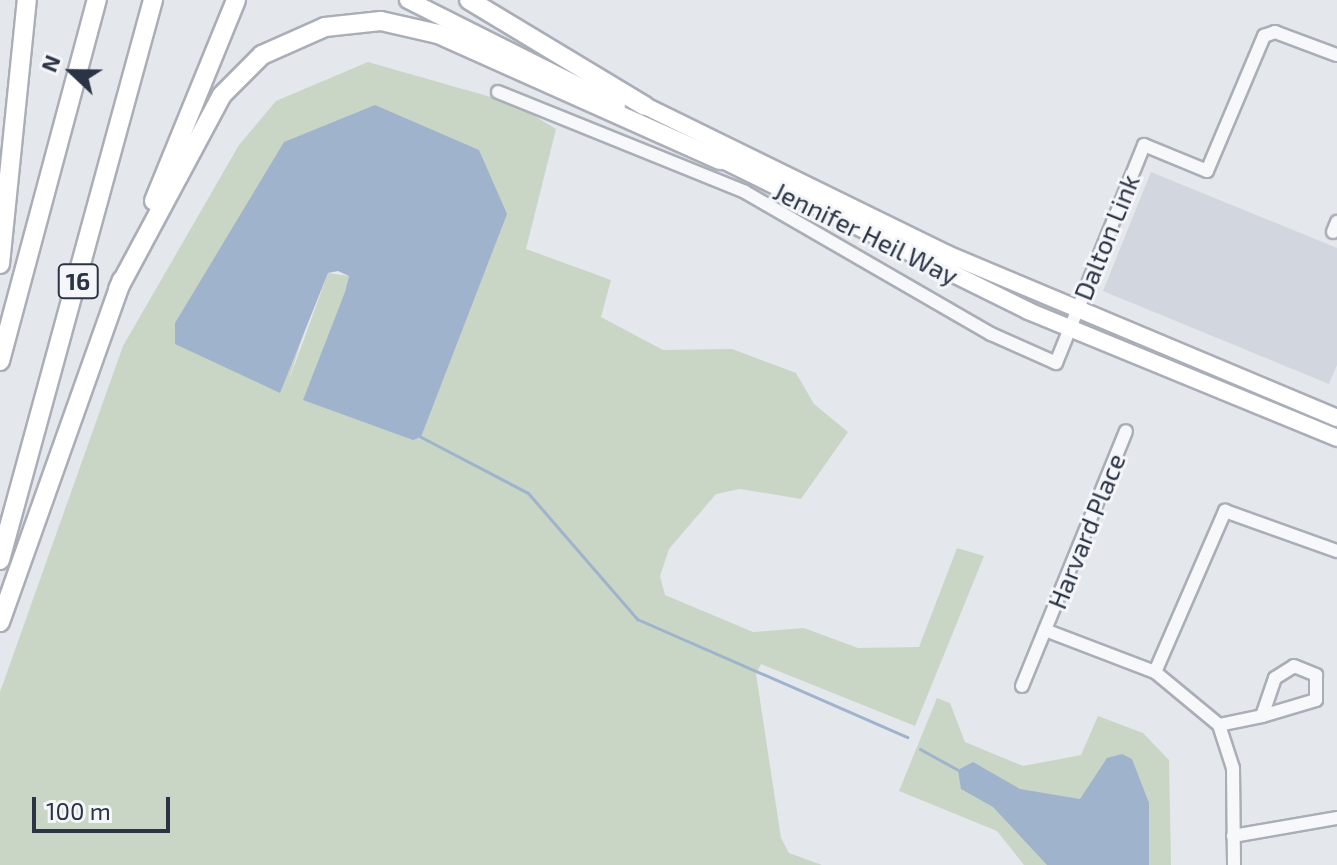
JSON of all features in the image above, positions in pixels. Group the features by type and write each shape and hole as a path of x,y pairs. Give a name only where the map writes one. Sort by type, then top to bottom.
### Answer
{"highway":[{"path":"20,0 21,84"},
{"path":"0,264 21,84 27,0"},
{"name":"16","path":"0,361 97,0"},
{"name":"16","path":"0,560 153,0"},
{"path":"0,622 118,289 236,0"},
{"path":"469,0 645,106"},
{"path":"118,289 222,95 262,55 325,27 381,21 438,34 720,160"}],"main road":[{"name":"Jennifer Heil Way","path":"408,0 720,160 1068,328 1337,438"},
{"name":"Jennifer Heil Way","path":"433,0 859,213 1076,310 1337,418"}],"street":[{"name":"Dalton Link","path":"1056,363 1144,145 1207,171 1264,36 1275,32 1337,55"},
{"name":"Jennifer Heil Way","path":"498,92 745,192 991,334 1056,363"},
{"name":"Harvard Place","path":"1022,686 1126,431"},
{"path":"1155,672 1225,511 1337,551"},
{"path":"1045,630 1155,672 1219,725 1233,768 1234,865"},
{"path":"1219,725 1262,716 1311,704 1319,691 1316,675 1294,666 1280,672 1262,716"},
{"path":"1233,836 1337,818"}],"shaded area":[{"path":"1151,172 1337,248 1337,365 1329,384 1103,291"}],"green space":[{"path":"368,62 515,104 556,129 526,249 611,280 601,317 663,350 732,349 796,373 814,404 848,432 801,499 740,489 716,494 669,549 660,576 665,595 753,632 804,628 858,648 919,647 957,548 984,556 915,726 761,664 756,674 781,838 789,853 822,865 0,865 0,692 123,346 239,145 276,101","holes":["375,105 422,426 421,437 345,293 349,276 328,273 288,383"]},
{"path":"937,698 950,703 965,742 1023,766 1081,755 1098,716 1143,733 1169,760 1171,865 1024,865 997,831 899,791"}],"water":[{"path":"375,105 479,150 507,214 421,437 413,440 303,400 345,292 349,276 338,271 328,273 280,393 175,344 175,323 284,142"},
{"path":"1122,754 1132,759 1149,803 1149,865 1047,865 993,807 961,789 958,770 973,762 1020,789 1080,799 1107,758"}],"waterway":[{"path":"421,437 528,493 637,619 907,737"},
{"path":"920,749 958,770"}]}
